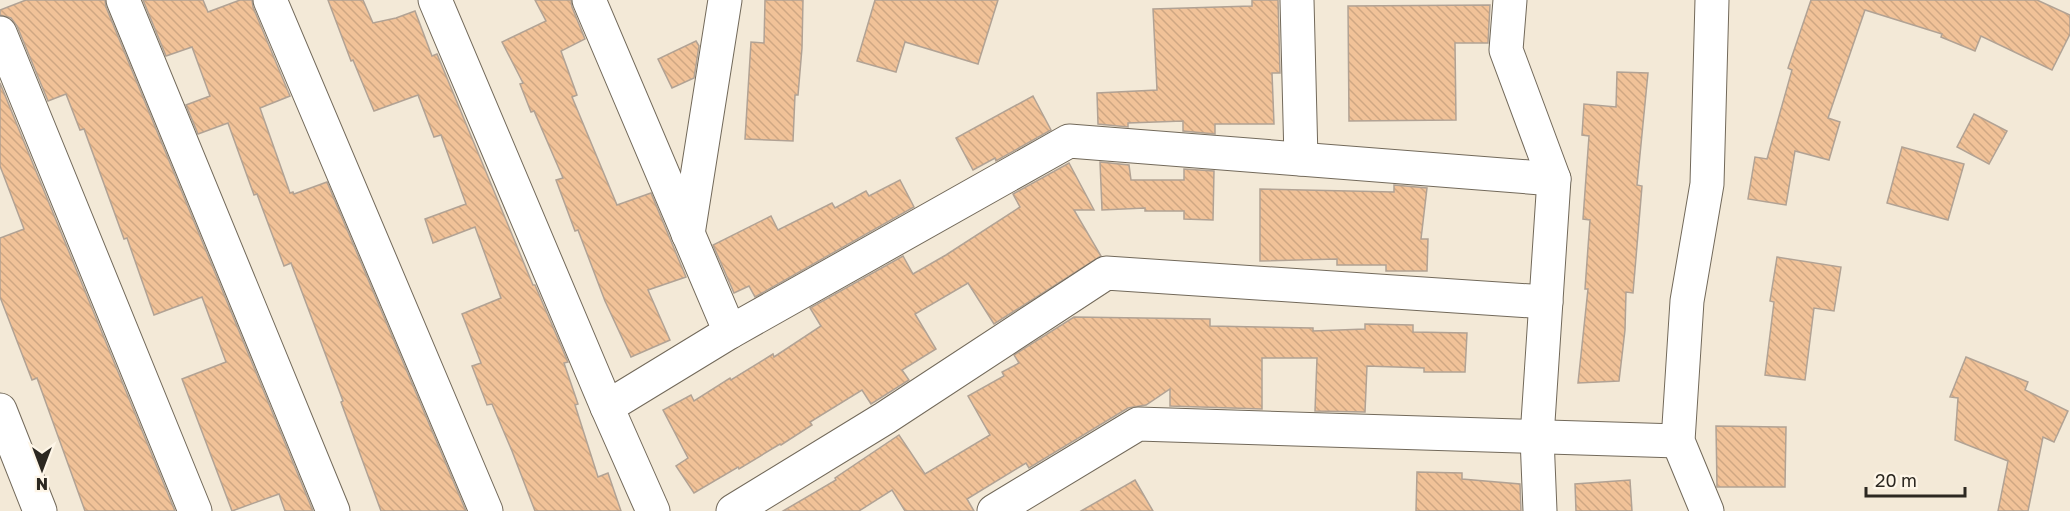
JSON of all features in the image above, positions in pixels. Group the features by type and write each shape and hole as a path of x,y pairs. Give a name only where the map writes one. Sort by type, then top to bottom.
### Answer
{"street":[{"path":"123,0 333,511"},
{"path":"270,0 486,511"},
{"path":"435,0 653,511"},
{"path":"589,0 730,333"},
{"path":"688,234 725,0"},
{"path":"1297,0 1301,159"},
{"path":"1510,0 1506,50 1554,179 1537,436 1540,511"},
{"path":"1707,511 1678,441 1686,301 1707,184 1712,0"},
{"path":"0,33 195,511"},
{"path":"607,407 730,333 1069,141 1554,179"},
{"path":"733,511 885,418 1106,273 1546,302"},
{"path":"0,411 40,511"},
{"path":"994,511 1138,424 1678,441"}],"building":[{"path":"26,0 105,0 313,511 285,511 279,494 232,511 182,379 226,362 202,297 154,315 127,238 124,239 84,129 80,130 66,94 48,101 17,26 11,18 0,15 0,10"},
{"path":"143,0 203,0 208,12 240,0 252,0 290,96 260,108 290,193 294,194 327,182 466,511 381,511 341,402 343,401 291,263 284,266 257,194 254,195 228,123 198,134 186,105 210,96 192,47 166,56"},
{"path":"328,0 363,0 373,23 415,11 432,56 437,54 533,285 535,285 568,362 564,363 598,477 608,473 621,511 535,511 492,404 487,405 472,366 481,363 462,314 501,298 475,227 433,243 425,219 466,204 441,135 434,137 418,95 374,111 353,60 351,61"},
{"path":"535,0 571,0 585,39 561,51 577,95 572,97 617,205 651,193 686,277 648,290 670,340 631,357 605,301 578,230 575,231 556,180 563,178 534,111 531,112 520,84 523,83 502,42 546,21"},
{"path":"765,0 803,0 802,48 798,95 795,95 793,141 745,139 751,42 764,43"},
{"path":"875,0 998,0 978,64 905,42 896,72 857,61"},
{"path":"1252,0 1278,0 1280,73 1272,73 1274,124 1215,124 1215,134 1183,131 1183,121 1128,123 1128,127 1098,124 1097,93 1157,90 1153,9 1252,6"},
{"path":"1811,0 2037,0 2070,15 2070,34 2052,70 1981,36 1975,51 1941,37 1942,34 1865,10 1828,118 1840,122 1829,160 1795,151 1786,205 1748,199 1755,157 1767,159 1792,70 1788,68"},
{"path":"1490,5 1488,43 1455,43 1456,120 1349,121 1348,6"},
{"path":"696,41 699,46 694,78 672,88 658,59"},
{"path":"1617,72 1648,73 1637,185 1642,186 1633,293 1626,292 1625,330 1619,381 1578,383 1588,289 1585,289 1590,220 1583,219 1589,136 1582,135 1584,104 1616,107"},
{"path":"0,83 175,511 85,511 37,378 32,380 0,297 0,238 24,229 0,166"},
{"path":"1033,96 1051,130 996,161 995,158 973,170 956,138"},
{"path":"1974,114 2007,131 1989,164 1957,147"},
{"path":"1902,147 1964,164 1948,220 1887,203"},
{"path":"1100,162 1129,165 1131,180 1184,180 1184,169 1214,171 1213,220 1184,219 1184,211 1145,211 1145,208 1102,210"},
{"path":"1069,163 1094,210 1074,210 1101,256 994,324 968,283 915,314 936,349 902,370 909,380 871,404 862,390 810,422 812,425 781,445 694,493 676,466 688,458 663,410 691,395 694,401 773,354 774,357 821,326 810,308 903,256 913,274 946,255 1020,207 1013,194"},
{"path":"900,180 914,207 755,297 749,286 734,293 713,245 771,216 778,230 832,203 835,208 866,191 869,196"},
{"path":"1394,185 1427,188 1421,239 1428,239 1427,271 1386,271 1386,265 1337,265 1337,259 1260,261 1260,189 1394,192"},
{"path":"1777,257 1841,267 1834,311 1814,308 1805,380 1765,375 1774,302 1770,301"},
{"path":"1074,317 1210,319 1210,326 1313,328 1313,331 1365,329 1365,324 1413,325 1413,332 1467,333 1465,372 1424,372 1424,368 1367,366 1365,412 1315,411 1317,358 1262,358 1262,409 1170,406 1170,389 1146,405 1128,408 1029,468 1026,463 967,499 974,511 905,511 892,490 859,511 783,511 836,480 835,478 899,435 925,474 990,435 968,396 1004,376 1002,372 1019,363 1014,355"},
{"path":"1966,357 2028,382 2025,390 2068,411 2054,442 2043,437 2028,511 1998,511 2008,461 1955,440 1958,398 1950,397"},
{"path":"1716,426 1786,427 1785,487 1717,487"},
{"path":"1417,472 1462,473 1462,479 1520,484 1521,511 1416,511"},
{"path":"1135,480 1153,511 1081,511"},
{"path":"1630,480 1632,511 1576,511 1575,484"}]}
